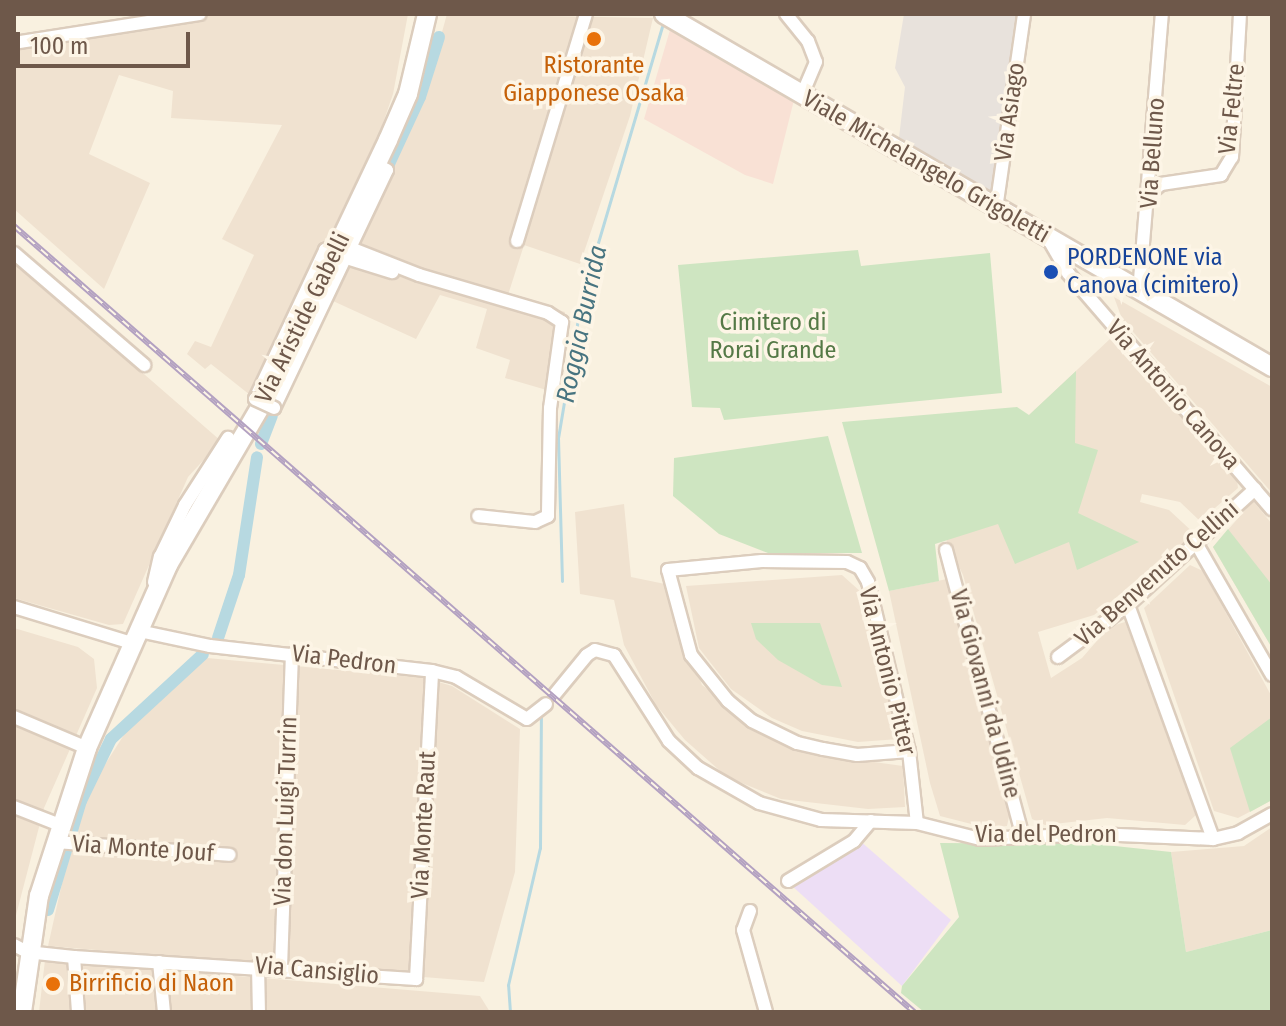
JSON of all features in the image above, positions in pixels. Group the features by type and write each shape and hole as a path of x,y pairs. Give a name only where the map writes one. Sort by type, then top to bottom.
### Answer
{"main road":[{"name":"Via Aristide Gabelli","path":"22,1012 20,948 64,840 87,748 188,527 266,397 341,251 408,94 427,14"},
{"name":"Viale Michelangelo Grigoletti","path":"664,14 1272,367"}],"street":[{"path":"14,43 200,14"},
{"path":"517,241 586,14"},
{"name":"Via Asiago","path":"996,209 1024,14"},
{"name":"Via Belluno","path":"1139,292 1150,193 1162,14"},
{"name":"Via Feltre","path":"1150,193 1161,184 1221,175 1232,157 1240,14"},
{"path":"790,15 816,62 802,95"},
{"name":"Via Antonio Canova","path":"1049,240 1068,273 1272,509"},
{"path":"341,251 274,408 255,399 325,250 341,251 548,313 563,326 550,408 548,516 535,522 478,516"},
{"path":"14,253 144,365"},
{"name":"Via Aristide Gabelli","path":"148,609 160,557 228,438"},
{"name":"Via Benvenuto Cellini","path":"1058,657 1128,605 1255,489"},
{"path":"1196,543 1272,675"},
{"name":"Via Giovanni da Udine","path":"946,550 1023,837"},
{"name":"Via Antonio Pitter","path":"909,751 857,755 823,749 797,743 752,721 728,701 691,655 668,570 762,561 847,562 860,568 868,582 909,751 917,823"},
{"path":"1128,605 1213,839"},
{"name":"Via Pedron","path":"14,607 136,637 432,671 456,677 516,717 536,716 546,704"},
{"name":"Via del Pedron","path":"555,694 587,655 595,650 614,655 669,741 727,789 792,815 917,823 980,839 1213,839 1238,833 1272,814"},
{"name":"Via don Luigi Turrin","path":"281,968 292,654"},
{"name":"Via Monte Raut","path":"416,979 432,671"},
{"path":"14,717 87,748"},
{"name":"Via Monte Jouf","path":"14,807 64,840 230,855"},
{"path":"788,881 854,841 871,821"},
{"path":"750,911 743,930 766,1012"},
{"name":"Via Cansiglio","path":"20,948 74,957 258,966 416,979"},
{"path":"74,957 78,1012"},
{"path":"159,962 164,1012"},
{"path":"258,966 259,1012"}],"shaded area":[{"path":"153,14 408,14 393,94 373,152 259,402 211,364 205,369 187,354 195,341 211,347 254,255 222,239 282,125 171,118 173,91 119,75 89,154 150,183 104,289 14,209 14,36"},
{"path":"447,14 653,18 630,116 580,264 524,245 508,295 565,312 550,391 505,378 510,360 476,348 487,309 440,295 416,339 333,301 424,97"},
{"path":"904,14 1017,14 991,201 898,146 905,87 895,68"},
{"path":"672,23 795,96 773,184 745,175 644,119"},
{"path":"14,261 221,441 188,477 123,624 109,625 14,598"},
{"path":"1114,297 1272,387 1272,493 1122,319"},
{"path":"1111,338 1237,480 1238,488 1200,521 1180,502 1142,494 1140,502 1169,510 1196,535 1094,615 1038,632 1051,678 1082,658 1109,627 1125,622 1194,805 1196,815 1185,825 1107,818 1045,825 1032,819 963,575 947,542 923,458 1029,415"},
{"path":"1253,501 1272,524 1272,648 1213,547"},
{"path":"624,504 631,577 665,584 702,685 794,751 903,766 905,807 868,809 781,799 727,777 685,740 656,705 624,645 614,600 580,594 575,512"},
{"path":"1190,565 1203,571 1272,697 1272,800 1238,818 1214,811 1144,608"},
{"path":"842,575 861,592 899,739 858,742 802,731 772,718 731,689 699,648 686,586"},
{"path":"947,579 1010,812 1007,826 987,828 940,816 930,783 889,591"},
{"path":"14,628 78,647 94,659 97,688 44,808 14,923"},
{"path":"207,658 425,678 452,686 520,729 515,872 484,982 48,946 69,852 92,785 127,730"},
{"path":"1272,827 1272,930 1186,952 1171,852 1244,846"},
{"path":"859,840 951,920 902,986 791,885"},
{"path":"45,960 480,996 490,1012 39,1012"}],"green space":[{"name":"Cimitero di Rorai Grande","path":"858,250 861,266 990,253 1002,393 724,420 720,408 692,407 678,265"},
{"path":"1076,371 1075,443 1098,450 1078,513 1139,542 1077,570 1069,542 1015,564 998,524 935,544 939,581 889,591 842,422 1017,407 1029,415"},
{"path":"828,436 862,553 768,553 719,534 673,496 674,458"},
{"path":"1228,529 1272,585 1272,648 1213,547"},
{"path":"751,623 820,623 842,687 822,685 778,660 756,639"},
{"path":"1272,717 1272,800 1250,812 1230,748"},
{"path":"940,843 1096,844 1171,852 1186,952 1272,930 1272,1012 924,1012 901,993 902,986 959,917"}],"waterway":[{"name":"Roggia Burrida","path":"562,581 558,438 581,300 662,27"},
{"path":"389,164 420,97 439,37"},
{"path":"261,444 272,416"},
{"path":"218,638 239,575 257,457"},
{"path":"48,910 81,801 111,739 203,654"},
{"name":"Roggia Burrida","path":"510,1012 508,985 540,848 541,714"}],"railway":[{"path":"14,226 914,1012"}],"place":[{"name":"Ristorante Giapponese Osaka","path":"594,39"},
{"name":"PORDENONE via Canova (cimitero)","path":"1051,272"},
{"name":"Birrificio di Naon","path":"53,984"}]}
